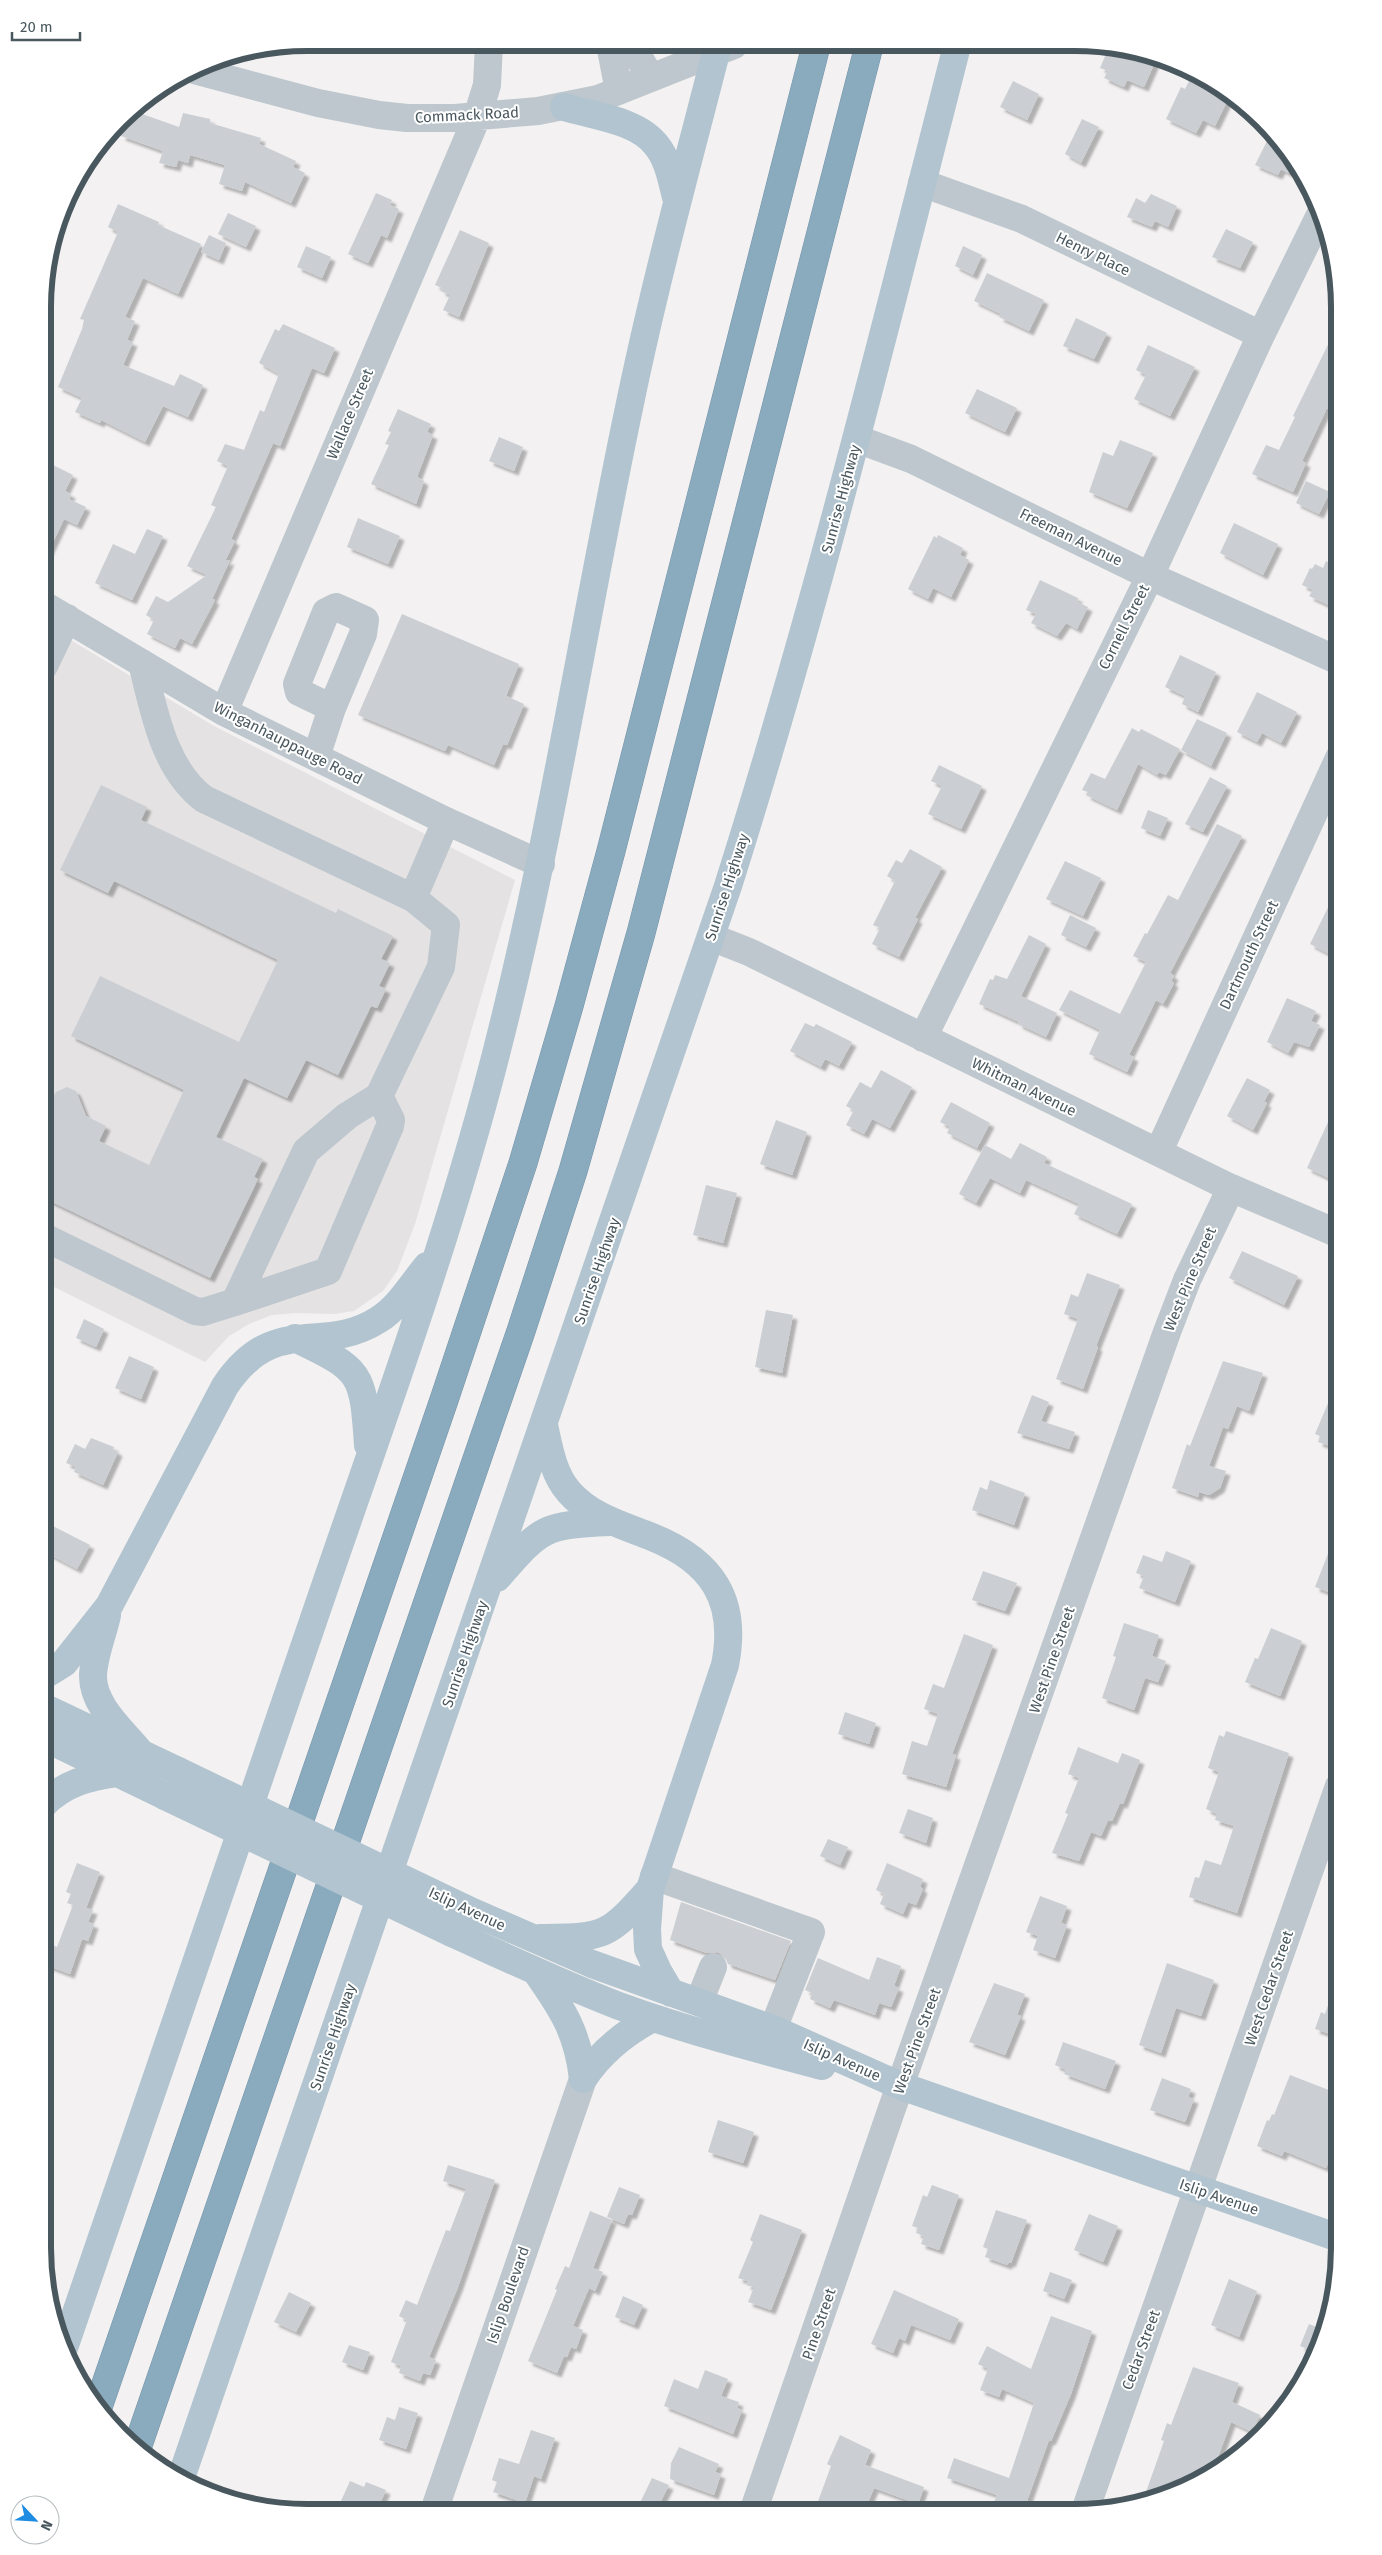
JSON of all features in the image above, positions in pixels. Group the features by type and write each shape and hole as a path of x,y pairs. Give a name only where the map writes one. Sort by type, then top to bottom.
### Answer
{"highway":[{"path":"100,2399 459,1356 528,1145 569,1006 611,851 815,51"},
{"path":"139,2441 521,1331 581,1145 664,848 868,51"}],"main road":[{"path":"68,2337 440,1249 489,1081 541,864 629,407 677,203 722,51"},
{"name":"Sunrise Highway","path":"183,2471 711,937 786,697 856,439 956,51"},
{"path":"564,107 632,127 646,135 662,154 677,203"},
{"path":"51,1671 64,1662 109,1606 229,1380 251,1356 272,1344 295,1338 354,1330 378,1320 397,1303 440,1249"},
{"path":"295,1338 343,1362 358,1379 365,1401 368,1460"},
{"path":"544,1425 556,1470 567,1491 584,1506 610,1522 674,1546 696,1561 712,1578 728,1614 728,1651 725,1664 652,1882 647,1929 648,1949 658,1972 671,1993"},
{"path":"488,1589 527,1545 548,1529 562,1525 610,1522"},
{"path":"109,1606 96,1663 94,1686 102,1707 140,1752"},
{"name":"Islip Avenue","path":"51,1711 529,1938 671,1993 773,2029 901,2086 1331,2235"},
{"name":"Islip Avenue","path":"51,1741 537,1972 653,2018 764,2051 901,2086"},
{"path":"51,1797 56,1792 78,1781 118,1773"},
{"path":"529,1938 583,1937 606,1931 623,1919 652,1882"},
{"path":"537,1972 570,2024 578,2047 583,2079"},
{"path":"583,2079 592,2065 613,2043 653,2018"}],"street":[{"name":"Wallace Street","path":"224,712 477,117 487,85 489,51"},
{"path":"611,51 620,91"},
{"path":"635,51 650,78"},
{"name":"Commack Road","path":"205,73 318,103 379,115 407,118 477,117 564,107 620,91 716,51"},
{"name":"Henry Place","path":"922,183 1022,219 1261,335"},
{"name":"Cornell Street","path":"923,1038 1150,576 1261,335 1316,223"},
{"name":"Freeman Avenue","path":"856,439 911,458 1150,576 1331,658"},
{"path":"51,634 56,612"},
{"name":"Winganhauppauge Road","path":"56,612 224,712 446,821 541,864"},
{"path":"142,663 160,736 192,791 204,799 413,898 446,926 441,967 380,1096 347,1116 313,1142 306,1151 236,1302"},
{"path":"316,757 332,708"},
{"name":"Dartmouth Street","path":"1159,1151 1331,775"},
{"path":"413,898 446,821"},
{"name":"Whitman Avenue","path":"711,937 749,952 1159,1151 1231,1188 1331,1231"},
{"path":"51,1240 195,1311 203,1312 328,1271 390,1126 391,1120 380,1096"},
{"name":"West Pine Street","path":"884,2136 1167,1332 1191,1271 1231,1188"},
{"name":"West Cedar Street","path":"1198,2190 1331,1809"},
{"path":"652,1882 811,1932 773,2029"},
{"path":"699,2002 713,1967"},
{"name":"Islip Boulevard","path":"436,2504 583,2079"},
{"name":"Pine Street","path":"756,2504 884,2136"},
{"name":"Cedar Street","path":"1087,2503 1198,2190"}],"shaded area":[{"path":"51,628 214,726 515,880 415,1224 397,1271 383,1291 354,1311 333,1314 296,1313 272,1315 249,1324 229,1336 205,1362 51,1285"}],"building":[{"path":"1106,53 1154,64 1144,87 1127,80 1124,87 1104,78 1108,71 1100,68"},
{"path":"1013,81 1039,94 1027,120 1000,107"},
{"path":"1189,81 1216,94 1227,101 1215,126 1203,120 1196,133 1166,119 1181,87 1185,89"},
{"path":"140,113 179,127 183,113 210,119 210,123 261,138 259,144 296,161 293,167 305,173 291,203 245,182 242,191 219,184 225,165 190,155 188,163 178,160 176,167 159,163 163,151 121,136 124,128"},
{"path":"1082,119 1099,127 1081,163 1065,154"},
{"path":"1268,139 1290,168 1288,173 1281,169 1278,175 1255,165"},
{"path":"376,193 392,200 390,205 399,209 387,238 381,235 368,263 348,254"},
{"path":"1151,194 1177,206 1168,227 1155,221 1152,227 1127,217 1136,198 1145,203"},
{"path":"118,204 159,222 158,225 201,244 178,294 143,278 125,317 135,321 127,340 133,342 123,365 174,386 180,374 203,385 188,417 163,406 145,442 101,420 100,423 75,412 82,398 58,387 82,329 84,320 80,319 118,232 108,227"},
{"path":"228,213 256,226 246,247 218,234"},
{"path":"1226,229 1253,242 1240,268 1212,257"},
{"path":"460,230 489,243 459,317 443,310 450,295 441,291 442,288 435,285"},
{"path":"209,235 226,243 219,260 201,252"},
{"path":"306,246 331,257 322,278 297,267"},
{"path":"963,246 982,255 973,275 955,266"},
{"path":"987,273 1044,300 1029,331 999,317 1001,314 974,301"},
{"path":"1076,318 1107,333 1094,359 1063,346"},
{"path":"283,324 335,348 324,373 312,368 280,446 273,443 231,539 235,541 225,561 230,560 212,599 215,600 192,644 180,638 175,648 147,634 154,620 146,615 156,596 168,602 207,575 187,566 216,507 211,505 228,466 217,461 225,444 244,450 260,410 264,412 279,374 259,363 275,329 279,331"},
{"path":"1331,338 1331,410 1327,408 1302,461 1306,463 1293,492 1252,474 1266,445 1279,450 1295,417 1293,416"},
{"path":"1148,345 1195,367 1170,416 1134,399 1146,375 1136,370"},
{"path":"977,389 1017,408 1005,432 965,413"},
{"path":"398,409 431,424 427,432 433,435 417,477 424,481 416,504 371,484 389,445 385,444 391,432 388,431"},
{"path":"499,437 523,447 514,471 489,461"},
{"path":"1120,440 1153,453 1127,508 1089,492 1103,452 1113,456"},
{"path":"53,465 73,475 65,491 71,494 69,499 86,507 77,525 64,519 51,546 51,469"},
{"path":"1306,481 1330,492 1319,514 1296,503"},
{"path":"358,518 400,536 388,564 347,547"},
{"path":"1234,523 1278,544 1263,575 1220,553"},
{"path":"147,529 163,536 132,600 95,583 113,544 135,554"},
{"path":"938,535 963,548 960,555 969,560 951,597 933,588 928,599 908,589 934,536 937,538"},
{"path":"1326,561 1331,564 1331,606 1309,596 1313,590 1302,585 1310,568 1312,569 1315,564 1323,568"},
{"path":"1040,580 1078,598 1077,602 1088,607 1077,629 1066,623 1057,636 1031,623 1036,614 1026,610"},
{"path":"402,614 519,664 506,696 524,704 507,745 503,744 494,765 448,745 445,751 358,715"},
{"path":"1180,655 1216,672 1198,712 1182,704 1185,696 1165,687"},
{"path":"1257,692 1297,712 1281,743 1262,733 1257,742 1237,732"},
{"path":"1197,719 1227,733 1211,766 1181,750"},
{"path":"1132,728 1139,732 1141,729 1180,749 1166,775 1159,772 1157,775 1138,764 1117,810 1086,795 1088,792 1082,790 1091,773 1105,779"},
{"path":"939,765 982,786 961,829 928,814 942,786 931,781"},
{"path":"1210,777 1227,786 1203,832 1185,824"},
{"path":"101,785 147,807 141,820 336,913 338,909 393,936 381,959 390,963 379,986 386,989 377,1008 371,1006 338,1075 306,1060 287,1098 244,1078 216,1137 263,1159 254,1177 258,1179 210,1278 51,1201 51,1100 56,1092 67,1087 76,1091 86,1116 106,1126 99,1141 149,1165 184,1090 71,1036 100,976 239,1042 278,960 114,881 108,893 60,870"},
{"path":"1148,810 1168,818 1160,836 1141,828"},
{"path":"1217,824 1242,836 1170,973 1174,976 1171,981 1174,983 1163,1004 1156,1000 1129,1055 1134,1057 1127,1072 1089,1054 1100,1030 1059,1010 1070,990 1120,1014 1146,962 1133,956 1168,895 1178,900"},
{"path":"910,849 942,867 915,918 918,919 899,957 872,944 880,928 873,925 895,881 887,876 896,860 902,863"},
{"path":"1065,861 1101,878 1083,916 1046,899"},
{"path":"1331,901 1331,955 1310,944"},
{"path":"1070,915 1096,928 1086,947 1061,935"},
{"path":"1029,935 1046,944 1021,996 1057,1013 1046,1037 1018,1024 1019,1022 979,1004 990,979 993,980 995,975 1007,979"},
{"path":"1287,998 1316,1011 1311,1021 1320,1025 1309,1047 1294,1042 1288,1053 1267,1042"},
{"path":"805,1023 814,1027 816,1024 852,1042 839,1066 825,1059 821,1067 790,1051"},
{"path":"881,1070 912,1087 890,1128 872,1119 864,1134 846,1125 854,1110 846,1106 860,1082 871,1088"},
{"path":"1247,1078 1270,1090 1264,1102 1267,1103 1253,1130 1227,1116"},
{"path":"951,1102 990,1123 977,1148 947,1133 950,1127 940,1122"},
{"path":"1331,1116 1331,1179 1307,1168"},
{"path":"776,1120 807,1132 792,1175 760,1164"},
{"path":"1020,1143 1047,1157 1044,1163 1132,1204 1117,1234 1074,1214 1079,1204 1026,1180 1020,1193 990,1178 976,1203 959,1194 985,1145 1011,1159"},
{"path":"706,1185 737,1193 723,1243 693,1235"},
{"path":"1242,1251 1298,1276 1284,1305 1229,1278"},
{"path":"1087,1273 1120,1285 1096,1346 1098,1347 1083,1389 1056,1379 1078,1319 1064,1314 1071,1294 1078,1297"},
{"path":"766,1310 793,1315 782,1373 755,1367"},
{"path":"84,1319 104,1329 96,1347 76,1338"},
{"path":"129,1356 154,1367 141,1399 115,1388"},
{"path":"1223,1361 1263,1373 1249,1411 1237,1406 1228,1429 1223,1427 1209,1466 1226,1471 1220,1488 1209,1495 1199,1492 1198,1497 1172,1488 1187,1444 1190,1446"},
{"path":"1032,1395 1049,1402 1041,1421 1075,1432 1069,1449 1017,1433"},
{"path":"1331,1396 1331,1446 1318,1442 1320,1436 1315,1434"},
{"path":"91,1438 114,1447 113,1449 118,1452 103,1485 74,1472 76,1467 66,1463 75,1444 85,1449"},
{"path":"990,1480 1025,1493 1014,1525 972,1510 980,1487 987,1490"},
{"path":"51,1525 90,1545 77,1569 51,1555"},
{"path":"1331,1546 1331,1593 1315,1587"},
{"path":"1166,1551 1191,1561 1175,1602 1139,1588 1144,1576 1136,1573 1143,1555 1162,1562"},
{"path":"983,1571 1017,1583 1005,1611 972,1600"},
{"path":"1124,1623 1159,1635 1152,1656 1166,1661 1158,1682 1145,1678 1134,1710 1102,1698 1116,1657 1113,1656"},
{"path":"1271,1628 1302,1641 1280,1696 1245,1682 1255,1658 1258,1659"},
{"path":"964,1634 993,1645 952,1754 956,1755 946,1787 902,1774 912,1741 927,1746 938,1714 924,1709 933,1684 944,1688"},
{"path":"845,1712 876,1723 869,1744 838,1734"},
{"path":"1226,1731 1289,1753 1237,1913 1189,1897 1195,1877 1199,1878 1205,1860 1221,1865 1234,1826 1215,1820 1217,1814 1206,1809 1219,1772 1208,1768 1219,1735 1224,1737"},
{"path":"1078,1747 1118,1763 1122,1753 1140,1760 1123,1804 1120,1803 1112,1821 1108,1820 1101,1836 1091,1832 1079,1861 1052,1853 1068,1814 1065,1813 1079,1778 1068,1774"},
{"path":"908,1809 933,1818 926,1843 899,1833"},
{"path":"828,1839 848,1847 840,1865 820,1856"},
{"path":"77,1863 100,1872 86,1908 93,1910 88,1922 94,1924 88,1941 82,1939 70,1974 51,1967 51,1944 57,1947 73,1905 67,1903 71,1894 66,1892"},
{"path":"887,1863 923,1879 920,1887 923,1889 916,1905 908,1902 903,1914 880,1904 884,1894 876,1890"},
{"path":"1040,1896 1067,1906 1061,1923 1067,1925 1055,1958 1033,1950 1038,1936 1026,1932"},
{"path":"681,1902 791,1941 775,1980 728,1964 725,1957 718,1952 707,1953 670,1940"},
{"path":"877,1957 901,1966 894,1986 899,1988 891,2007 879,2003 875,2015 834,2000 830,2008 810,1999 812,1993 805,1990 818,1958 869,1980"},
{"path":"1167,1963 1214,1980 1201,2016 1176,2008 1161,2053 1139,2045"},
{"path":"994,1983 1025,1994 1017,2015 1021,2016 1005,2055 969,2042"},
{"path":"1331,1997 1331,2034 1315,2029 1321,2012 1325,2014"},
{"path":"1063,2042 1116,2061 1105,2089 1064,2074 1066,2070 1055,2065"},
{"path":"1290,2075 1331,2091 1331,2156 1326,2168 1284,2151 1282,2156 1257,2146 1267,2120 1269,2121 1272,2114 1274,2115"},
{"path":"1162,2078 1191,2089 1188,2097 1194,2099 1185,2122 1150,2110"},
{"path":"718,2120 754,2132 743,2163 708,2152"},
{"path":"448,2165 495,2180 458,2287 429,2357 436,2360 430,2375 423,2373 420,2381 399,2373 401,2366 391,2362 407,2320 399,2316 406,2300 417,2305 446,2230 450,2231 466,2189 443,2181"},
{"path":"932,2185 959,2195 939,2250 921,2244 924,2236 916,2233 918,2228 912,2226 923,2195 927,2197"},
{"path":"619,2187 640,2195 632,2215 628,2214 624,2224 607,2217"},
{"path":"996,2210 1027,2220 1011,2263 1009,2262 1007,2265 985,2257 988,2249 983,2247"},
{"path":"590,2211 612,2220 593,2268 603,2272 595,2291 589,2288 573,2326 583,2330 576,2349 571,2347 567,2357 564,2356 557,2373 528,2361 557,2290 555,2289 565,2266 569,2268"},
{"path":"760,2214 802,2230 771,2310 748,2302 754,2287 746,2285 748,2281 738,2278 753,2242 750,2240"},
{"path":"1089,2214 1118,2226 1103,2262 1074,2250"},
{"path":"1050,2272 1072,2280 1064,2299 1043,2291"},
{"path":"1229,2279 1257,2291 1239,2337 1211,2325"},
{"path":"894,2290 959,2319 950,2340 911,2325 905,2341 899,2338 893,2353 871,2344"},
{"path":"289,2292 311,2303 296,2332 274,2322"},
{"path":"623,2296 643,2305 634,2325 615,2317"},
{"path":"1051,2316 1092,2331 1071,2394 1051,2441 1049,2440 1026,2504 993,2504 997,2495 947,2478 954,2458 1009,2478 1034,2403 1002,2389 999,2397 980,2390 988,2369 978,2364 987,2346 1031,2369"},
{"path":"1309,2324 1318,2328 1309,2350 1300,2346"},
{"path":"349,2345 370,2352 363,2370 342,2362"},
{"path":"1193,2367 1239,2383 1232,2402 1260,2415 1252,2432 1231,2422 1216,2461 1173,2484 1148,2493 1146,2492 1164,2441 1161,2440 1167,2423 1171,2425"},
{"path":"705,2370 728,2379 721,2396 739,2402 737,2408 742,2410 733,2434 664,2406 674,2379 698,2389"},
{"path":"399,2407 418,2413 406,2449 379,2440 387,2417 395,2420"},
{"path":"531,2430 555,2438 541,2479 534,2476 525,2503 493,2492 497,2482 492,2480 499,2458 519,2464"},
{"path":"840,2435 871,2450 865,2465 924,2487 918,2504 874,2488 867,2504 817,2504 831,2466 827,2464"},
{"path":"679,2447 719,2464 715,2472 721,2474 714,2495 670,2479 671,2463"},
{"path":"652,2478 669,2485 660,2504 639,2504"},
{"path":"350,2481 364,2487 366,2482 386,2490 380,2504 340,2504"}]}
